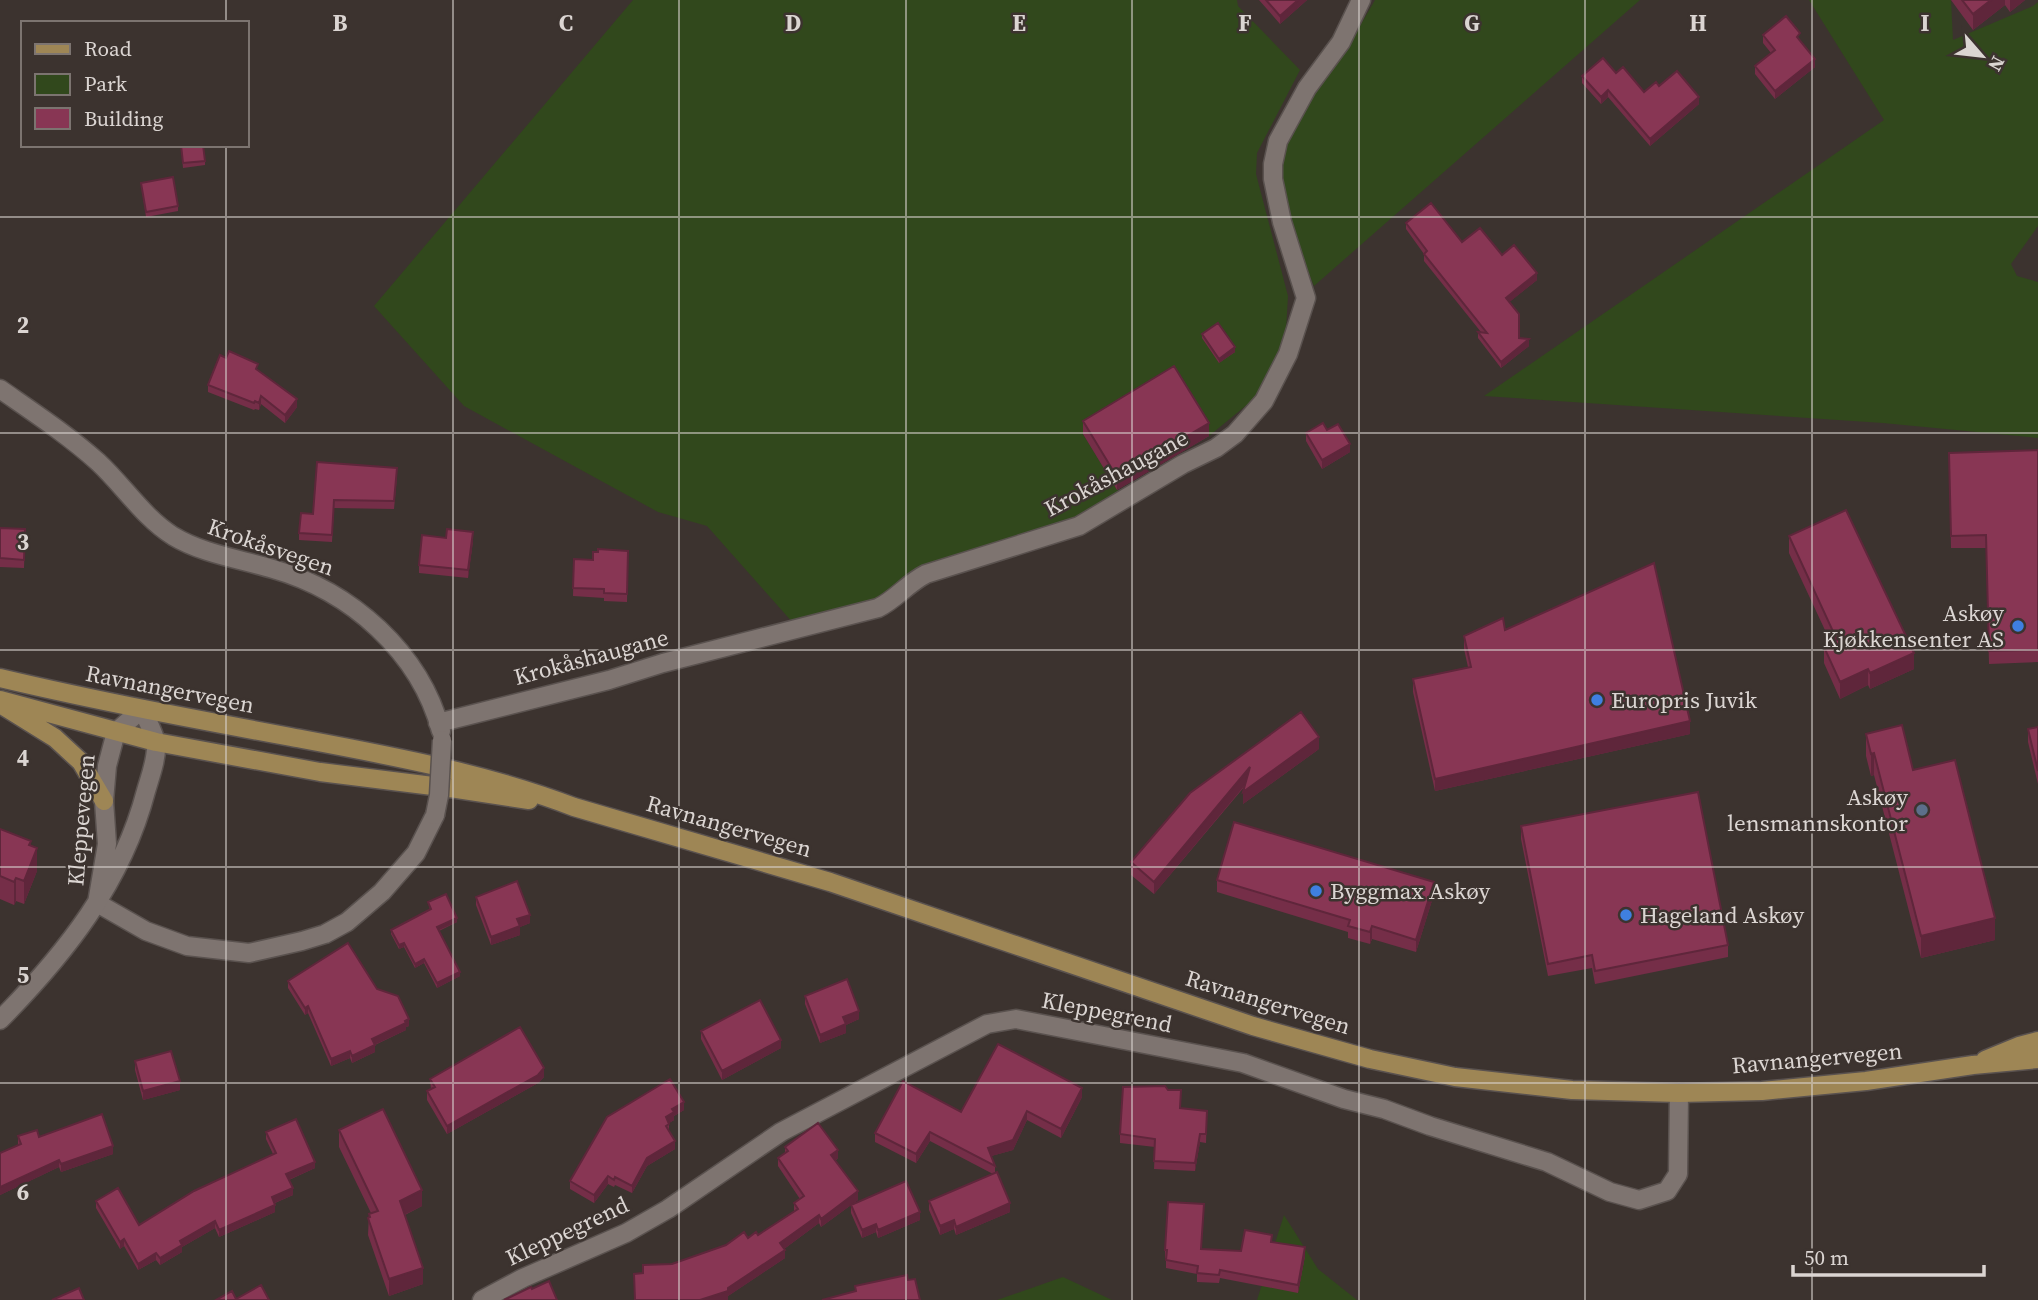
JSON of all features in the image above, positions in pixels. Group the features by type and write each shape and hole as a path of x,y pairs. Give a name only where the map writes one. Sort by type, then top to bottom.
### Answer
{"main road":[{"name":"Ravnangervegen","path":"0,678 142,709 454,769 534,792 574,807 830,881 1253,1026 1417,1070 1572,1090 1679,1093 1762,1091 1866,1082 1973,1065 2038,1059"},
{"name":"Ravnangervegen","path":"0,702 156,741 320,772 574,807"},
{"path":"0,702 55,738 80,762 104,801"},
{"name":"Ravnangervegen","path":"1973,1065 2038,1041"}],"street":[{"name":"Krokåshaugane","path":"440,731 663,663 878,608 911,582 926,574 1079,526 1235,434 1264,401 1278,376 1305,305 1302,283 1282,222 1273,179 1278,141 1307,88 1341,42 1361,0"},
{"name":"Krokåsvegen","path":"0,389 96,460 153,521 173,536 208,551 277,570 322,587 354,607 391,642 414,672 440,731 439,795 435,815 416,853 382,892 347,922 325,934 249,953 187,946 146,931 97,903"},
{"name":"Kleppevegen","path":"97,903 107,844 104,801 107,765 116,732 142,709"},
{"path":"142,709 156,741"},
{"name":"Kleppevegen","path":"0,1020 58,958 97,903 125,852 138,819 156,741"},
{"name":"Kleppegrend","path":"482,1300 523,1278 626,1233 668,1209 781,1132 986,1024 1002,1020 1016,1019 1242,1063 1344,1099 1384,1109 1547,1162 1610,1192 1639,1200 1667,1191 1678,1174 1679,1093"}],"green space":[{"path":"633,0 1237,0 1238,6 1300,70 1257,153 1256,174 1288,296 1285,347 1254,399 1209,436 1174,379 1083,434 1118,491 1045,535 877,601 794,624 707,526 658,512 464,406 374,306"},
{"path":"1375,0 1640,0 1314,286 1286,218 1278,163 1292,127"},
{"path":"1809,0 1951,0 1953,40 2038,2 2038,226 2011,264 2017,276 2038,282 2038,438 1883,423 1484,396 1884,120"},
{"path":"1284,1215 1318,1269 1357,1300 1257,1300"},
{"path":"1063,1277 1112,1300 997,1300"}],"building":[{"path":"1266,0 1298,0 1280,16"},
{"path":"1962,0 1991,0 1973,14"},
{"path":"1786,16 1800,33 1797,37 1815,59 1775,91 1755,66 1775,50 1763,35"},
{"path":"1603,58 1616,73 1623,67 1644,92 1656,82 1659,86 1677,71 1699,97 1650,139 1608,90 1601,97 1582,76"},
{"path":"181,147 203,147 205,161 183,163"},
{"path":"173,177 178,206 146,212 141,183"},
{"path":"1431,203 1462,242 1480,228 1502,255 1514,245 1537,273 1506,298 1519,314 1519,338 1529,339 1501,362 1478,332 1487,333 1424,254 1427,251 1406,223"},
{"path":"1218,323 1235,347 1219,359 1202,334"},
{"path":"229,351 258,364 256,369 297,399 285,415 261,396 259,403 254,403 208,385 220,355 226,358"},
{"path":"1174,366 1209,423 1117,477 1083,421"},
{"path":"1323,423 1327,430 1338,424 1350,444 1322,460 1306,433"},
{"path":"2038,450 2038,650 1989,651 1986,535 1951,536 1949,453"},
{"path":"317,462 397,468 394,501 334,500 332,535 299,533 301,513 313,514"},
{"path":"1846,510 1914,653 1870,673 1868,669 1840,682 1824,647 1837,640 1789,536"},
{"path":"0,528 25,529 24,560 0,558"},
{"path":"447,529 473,532 468,570 419,565 422,535 446,538"},
{"path":"598,549 628,551 627,594 604,593 604,589 573,588 574,559 593,560 593,552 598,552"},
{"path":"1654,563 1690,721 1435,779 1413,679 1471,667 1464,636 1503,618 1505,630"},
{"path":"1301,712 1319,737 1243,792 1250,767 1154,882 1131,862 1190,793"},
{"path":"1902,725 1913,770 1955,760 1995,918 1921,936 1874,753 1871,754 1866,734"},
{"path":"2038,727 2038,771 2028,729"},
{"path":"1698,792 1728,945 1595,971 1592,955 1548,964 1521,826"},
{"path":"1234,822 1434,882 1416,940 1372,926 1370,932 1348,926 1350,920 1217,880"},
{"path":"0,829 31,841 29,845 37,848 24,881 16,878 14,882 0,876"},
{"path":"517,881 530,915 517,919 520,926 491,937 476,897"},
{"path":"446,894 457,918 437,927 460,972 437,983 424,959 415,964 404,943 399,945 391,930 431,909 428,902"},
{"path":"348,943 377,989 398,996 409,1019 372,1039 375,1045 352,1056 350,1051 331,1059 308,1006 305,1008 288,981"},
{"path":"847,979 859,1011 843,1017 846,1024 820,1035 805,996"},
{"path":"760,1000 781,1040 722,1071 701,1031"},
{"path":"520,1027 544,1068 538,1075 447,1126 427,1091 435,1087 430,1079"},
{"path":"998,1044 1082,1088 1061,1129 1027,1111 1013,1140 988,1148 995,1166 930,1132 916,1154 875,1133 903,1081 961,1112"},
{"path":"171,1051 180,1081 143,1091 135,1061"},
{"path":"670,1079 684,1102 672,1109 674,1112 666,1117 669,1124 666,1126 675,1141 647,1158 632,1186 608,1176 594,1195 570,1181 607,1117"},
{"path":"1165,1086 1168,1090 1181,1090 1180,1108 1207,1111 1206,1134 1200,1134 1195,1163 1154,1161 1155,1139 1120,1134 1123,1087"},
{"path":"383,1109 422,1190 400,1201 423,1268 389,1279 368,1218 369,1214 378,1211 339,1130"},
{"path":"102,1114 113,1146 61,1164 59,1160 0,1187 0,1153 21,1144 18,1136 37,1130 39,1137"},
{"path":"296,1119 315,1162 286,1174 293,1188 272,1197 275,1205 219,1230 215,1221 180,1241 182,1245 160,1258 156,1253 138,1264 124,1239 120,1242 96,1201 118,1188 139,1225 194,1191 276,1153 266,1132"},
{"path":"818,1123 838,1150 831,1155 858,1191 821,1219 819,1215 780,1243 785,1250 728,1288 728,1291 700,1300 635,1300 634,1274 643,1273 643,1265 672,1264 726,1245 744,1232 748,1238 756,1232 758,1235 798,1209 794,1203 804,1196 778,1158 788,1151 785,1147"},
{"path":"997,1172 1010,1203 956,1227 954,1220 940,1226 929,1201"},
{"path":"906,1181 920,1212 878,1230 876,1224 862,1230 851,1205"},
{"path":"1168,1202 1204,1204 1201,1249 1241,1251 1245,1230 1272,1235 1271,1242 1305,1247 1298,1285 1220,1270 1219,1275 1197,1273 1198,1266 1166,1260"},
{"path":"907,1275 908,1280 915,1279 920,1300 822,1300 856,1291 855,1286"},
{"path":"549,1281 557,1300 504,1300 531,1287 532,1289"},
{"path":"261,1285 269,1300 216,1300 232,1291 236,1299"},
{"path":"79,1288 84,1300 52,1300"}],"place":[{"name":"Askøy Kjøkkensenter AS","path":"2018,626"},
{"name":"Europris Juvik","path":"1597,700"},
{"name":"Askøy lensmannskontor","path":"1922,810"},
{"name":"Byggmax Askøy","path":"1316,891"},
{"name":"Hageland Askøy","path":"1626,915"}]}
